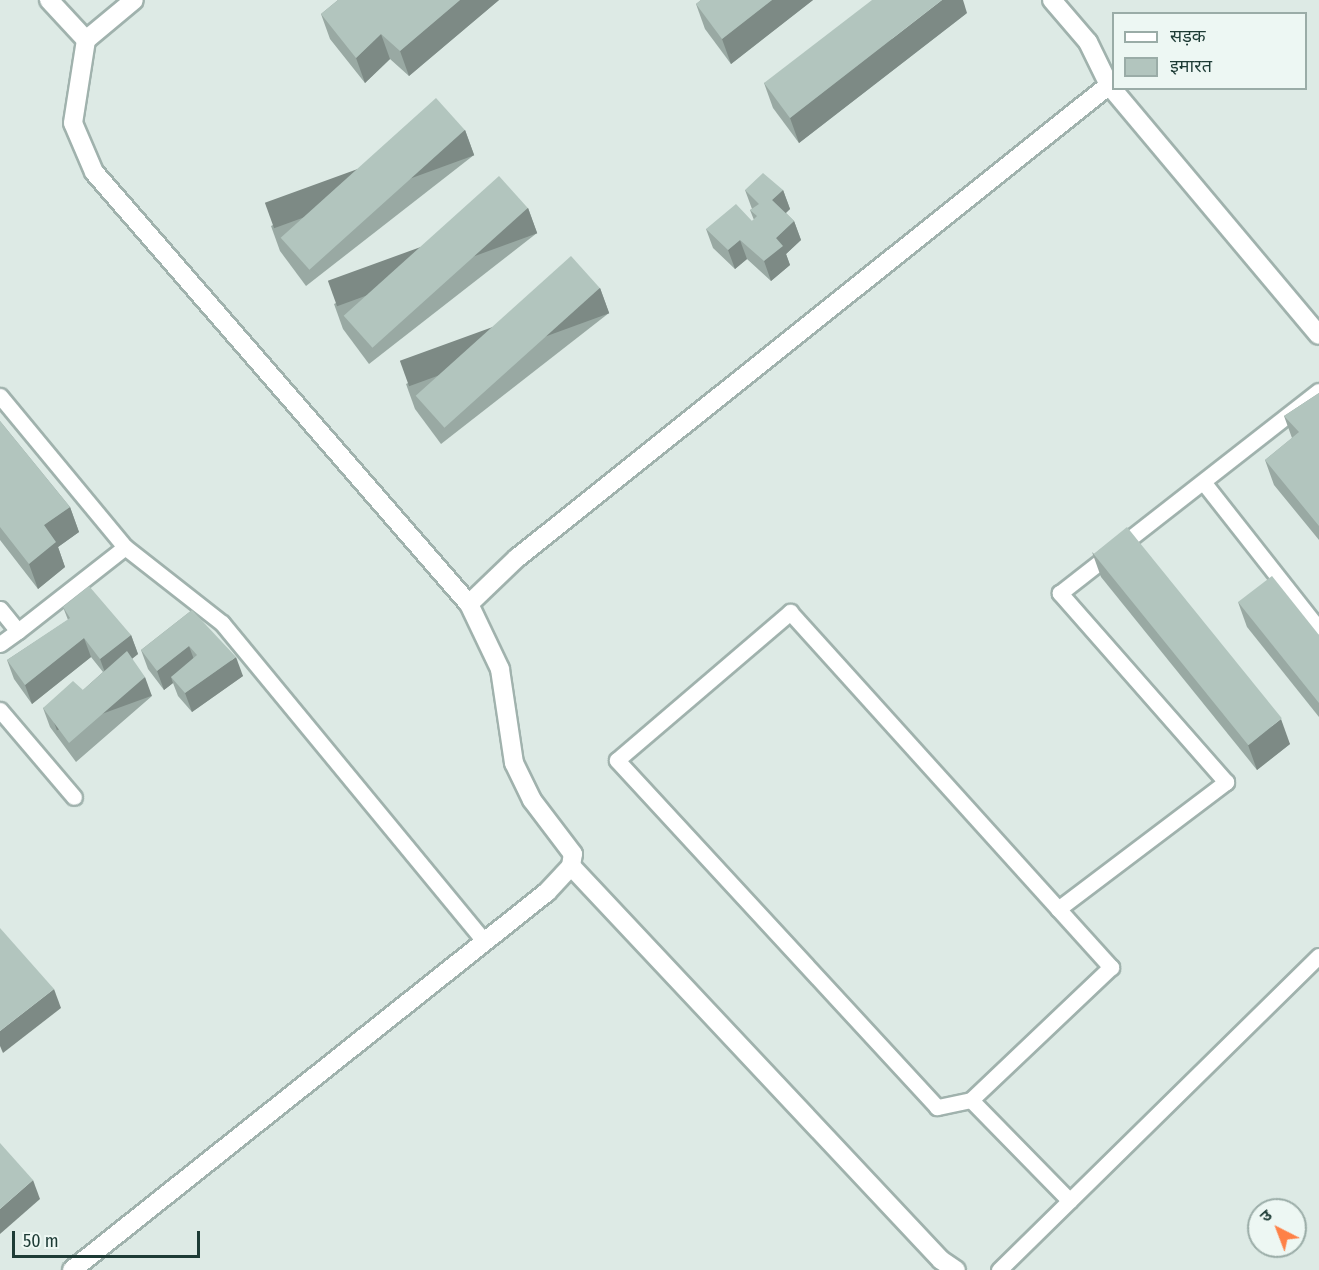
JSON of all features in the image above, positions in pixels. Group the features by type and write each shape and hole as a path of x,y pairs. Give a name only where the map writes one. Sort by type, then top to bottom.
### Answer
{"street":[{"path":"49,0 86,40"},
{"path":"72,1270 548,892 571,866 573,854 532,800 514,763 500,669 470,604 94,172 73,123 86,40 134,0"},
{"path":"1052,0 1088,42 1112,89"},
{"path":"470,604 517,558 1109,85"},
{"path":"1113,90 1319,335"},
{"path":"571,866 941,1260 956,1270"}],"lane":[{"path":"1058,909 1226,782 1060,593 1319,392"},
{"path":"0,396 125,547 222,623 485,942"},
{"path":"1204,483 1319,629"},
{"path":"0,644 125,547"},
{"path":"0,609 18,631"},
{"path":"790,612 1111,967 971,1100 937,1107 617,760 790,612"},
{"path":"0,710 74,797"},
{"path":"999,1270 1319,956"},
{"path":"971,1100 1070,1201"}],"building":[{"path":"338,0 460,0 400,51 381,34 356,58 321,14"},
{"path":"701,0 772,0 722,39 696,4"},
{"path":"872,0 942,0 790,118 764,83"},
{"path":"436,98 465,130 309,270 281,238"},
{"path":"763,173 783,190 772,200 794,221 776,238 783,246 764,261 740,240 728,250 706,229 736,204 752,221 757,216 750,210 759,204 745,190"},
{"path":"499,176 528,208 372,348 344,316"},
{"path":"571,256 600,288 444,428 416,396"},
{"path":"1319,393 1319,526 1265,460 1299,432 1284,416"},
{"path":"0,421 70,507 44,525 56,542 29,564 0,527"},
{"path":"1127,527 1282,718 1248,745 1094,554"},
{"path":"1272,576 1319,635 1319,703 1238,602"},
{"path":"89,586 131,635 100,659 84,638 25,685 7,660 70,618 63,607"},
{"path":"192,610 236,657 185,693 171,677 197,655 189,646 157,671 141,650"},
{"path":"127,651 145,677 69,743 43,708 73,681 83,690"},
{"path":"0,928 54,989 0,1031"},
{"path":"0,1143 33,1180 0,1209"}]}
